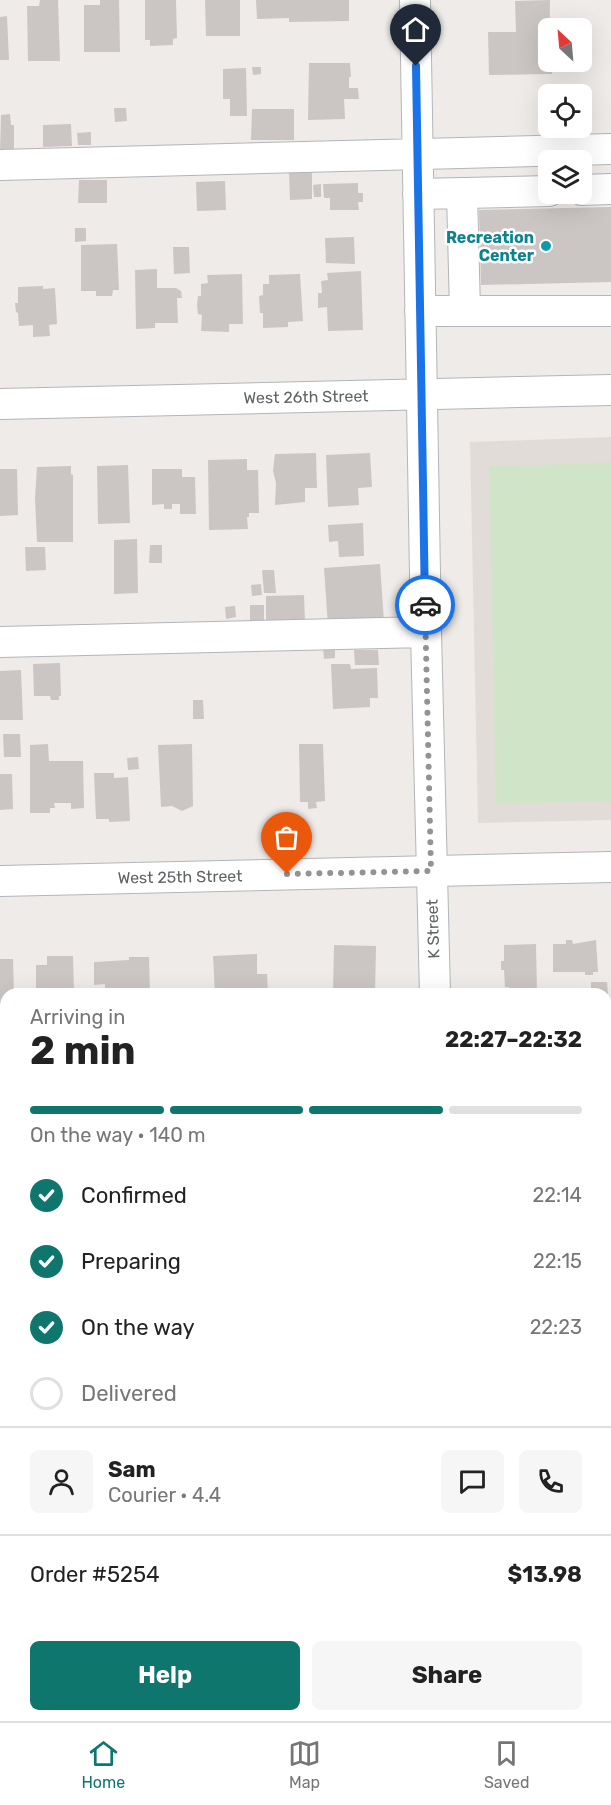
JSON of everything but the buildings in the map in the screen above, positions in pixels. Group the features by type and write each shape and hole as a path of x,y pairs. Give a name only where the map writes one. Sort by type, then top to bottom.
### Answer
{"street":[{"name":"K Street","path":"415,0 435,988"},
{"path":"0,165 611,149"},
{"path":"592,190 611,189"},
{"path":"418,194 538,191"},
{"path":"462,193 465,311"},
{"path":"420,311 611,311"},
{"name":"West 26th Street","path":"0,404 611,390"},
{"path":"0,642 426,632"},
{"name":"West 25th Street","path":"0,881 611,867"}],"shaded area":[{"path":"611,437 611,820 478,823 470,442"}],"green space":[{"path":"611,463 611,801 496,804 489,466"}],"way so far":[{"path":"287,874 431,871 425,605"}],"place":[{"name":"Recreation Center","path":"546,246"}],"route":[{"path":"416,66 425,605"}]}
